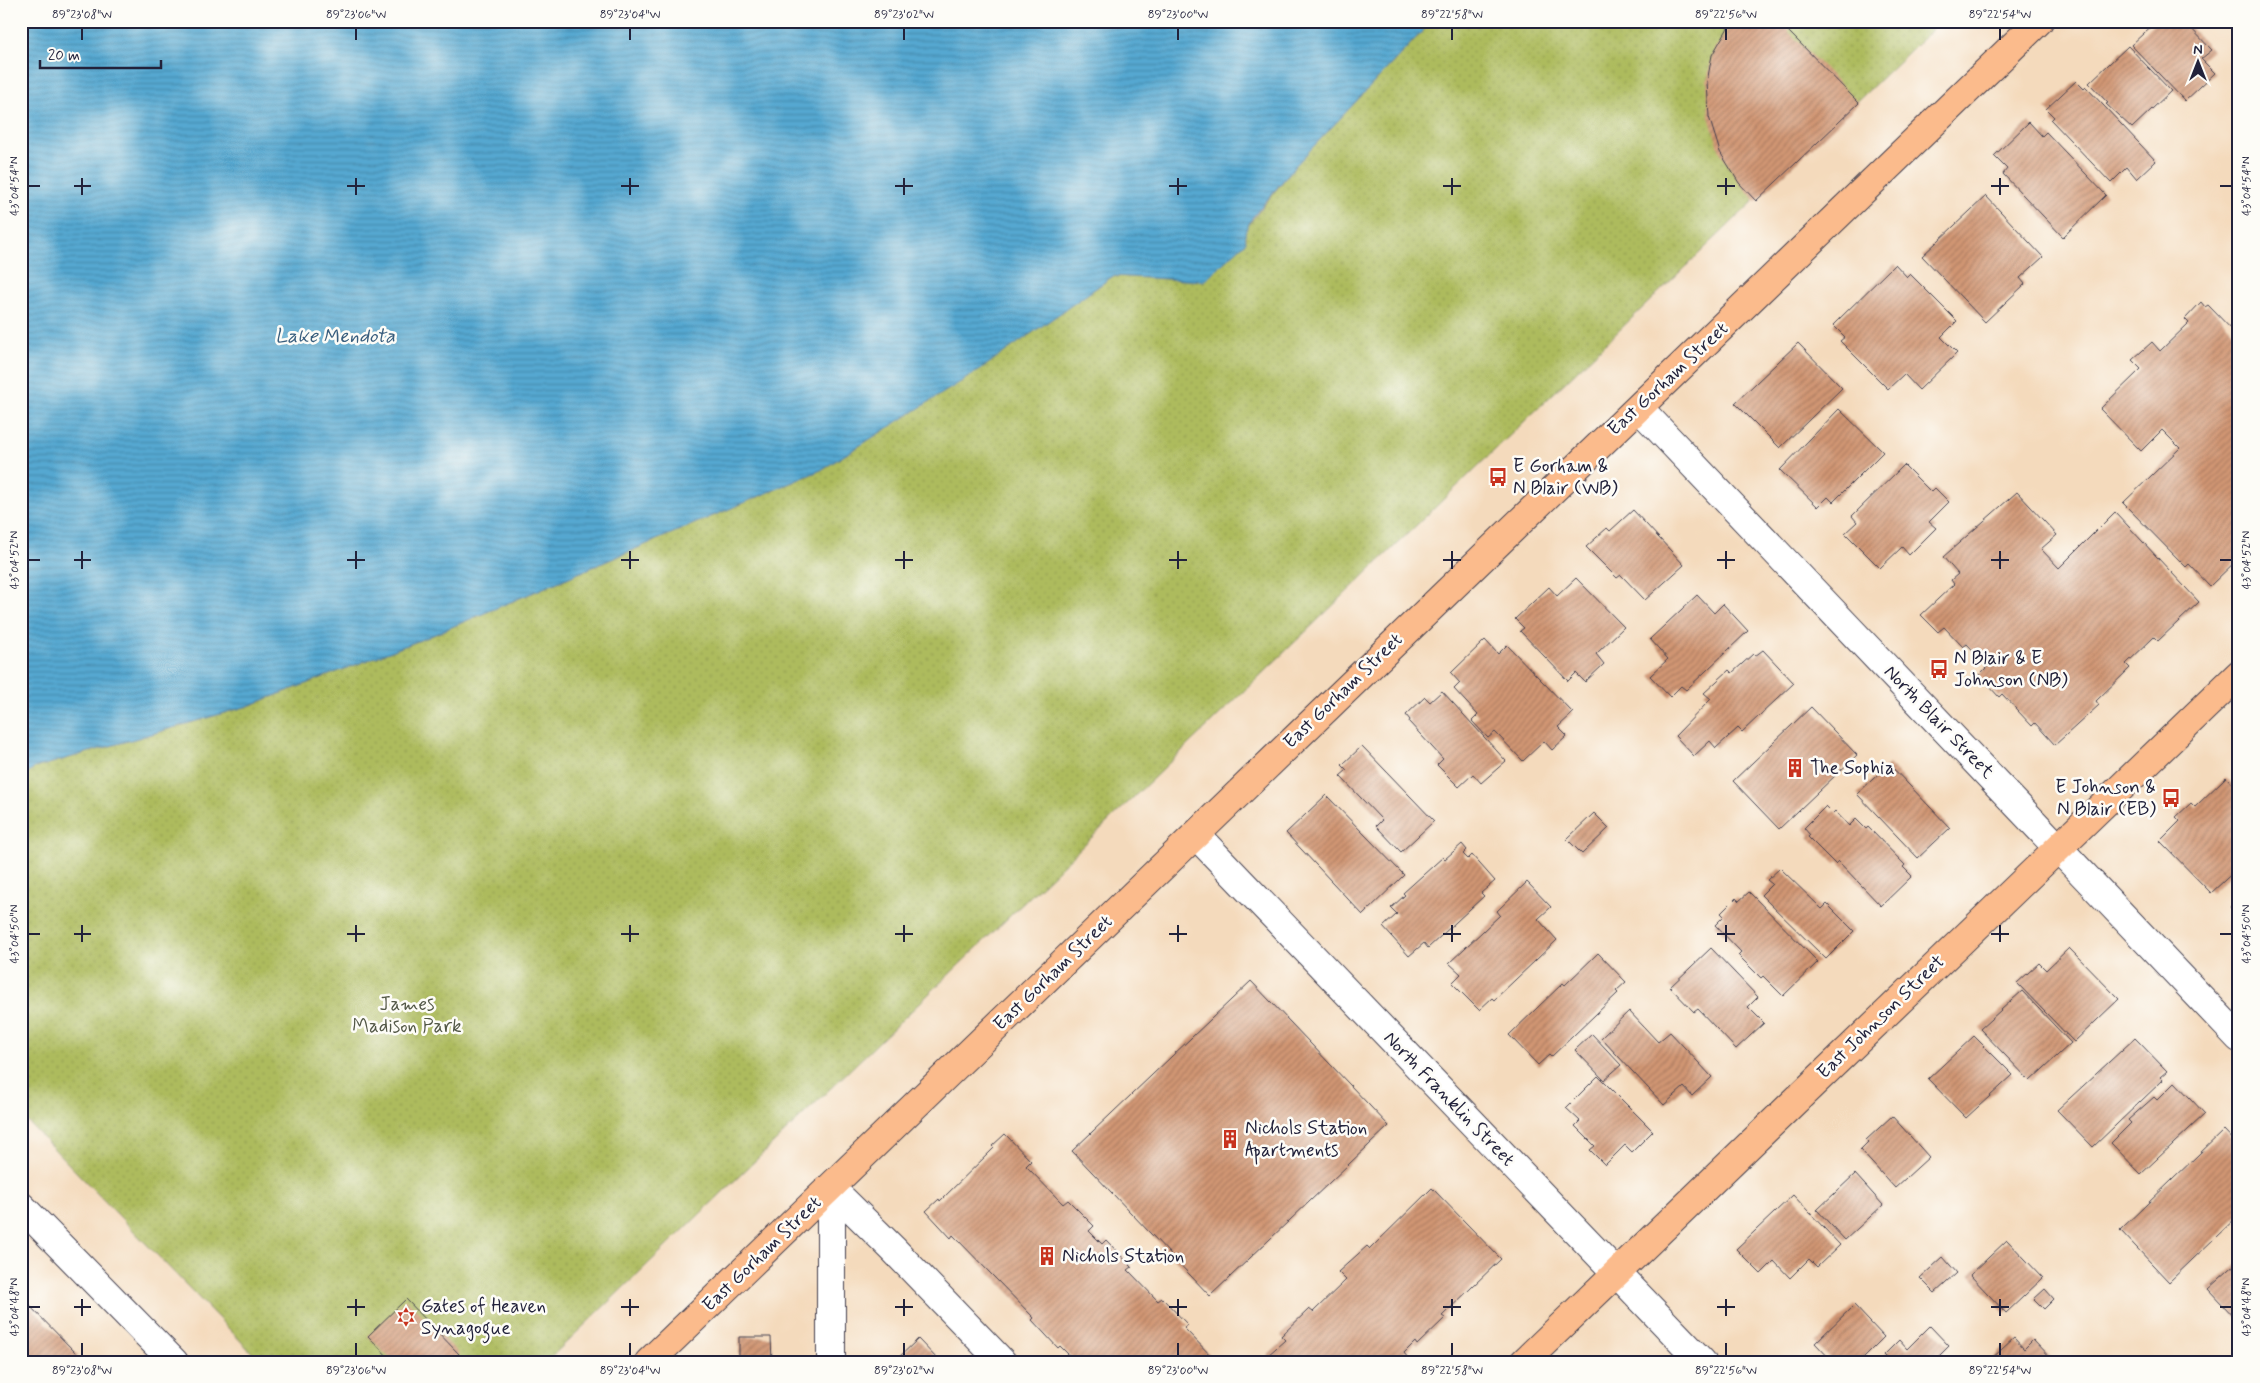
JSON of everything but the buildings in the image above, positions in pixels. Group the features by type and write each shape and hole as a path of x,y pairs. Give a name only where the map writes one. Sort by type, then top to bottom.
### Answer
{"main road":[{"name":"East Gorham Street","path":"650,1362 1196,835 1232,798 2039,21"},
{"name":"East Johnson Street","path":"1524,1362 2239,674"}],"street":[{"name":"North Blair Street","path":"1639,408 2239,1038"},
{"name":"North Franklin Street","path":"1196,835 1702,1362"},
{"path":"831,1188 831,1362"},
{"path":"831,1188 1002,1362"},
{"path":"21,1206 174,1362"}],"green space":[{"name":"James Madison Park","path":"1432,21 1941,21 546,1362 261,1362 21,1115 21,781 34,768 248,706 428,637 821,470 977,371 1113,276 1204,281 1295,166"}],"water":[{"name":"Lake Mendota","path":"21,21 1432,21 1295,166 1252,218 1245,232 1246,242 1204,281 1113,276 978,371 821,470 428,637 248,706 34,768 21,781"}],"place":[{"name":"E Gorham & N Blair (WB)","path":"1498,477"},
{"name":"N Blair & E Johnson (NB)","path":"1939,669"},
{"name":"The Sophia","path":"1795,768"},
{"name":"E Johnson & N Blair (EB)","path":"2171,798"},
{"name":"Nichols Station Apartments","path":"1230,1139"},
{"name":"Nichols Station","path":"1047,1256"},
{"name":"Gates of Heaven Synagogue","path":"406,1317"}]}
